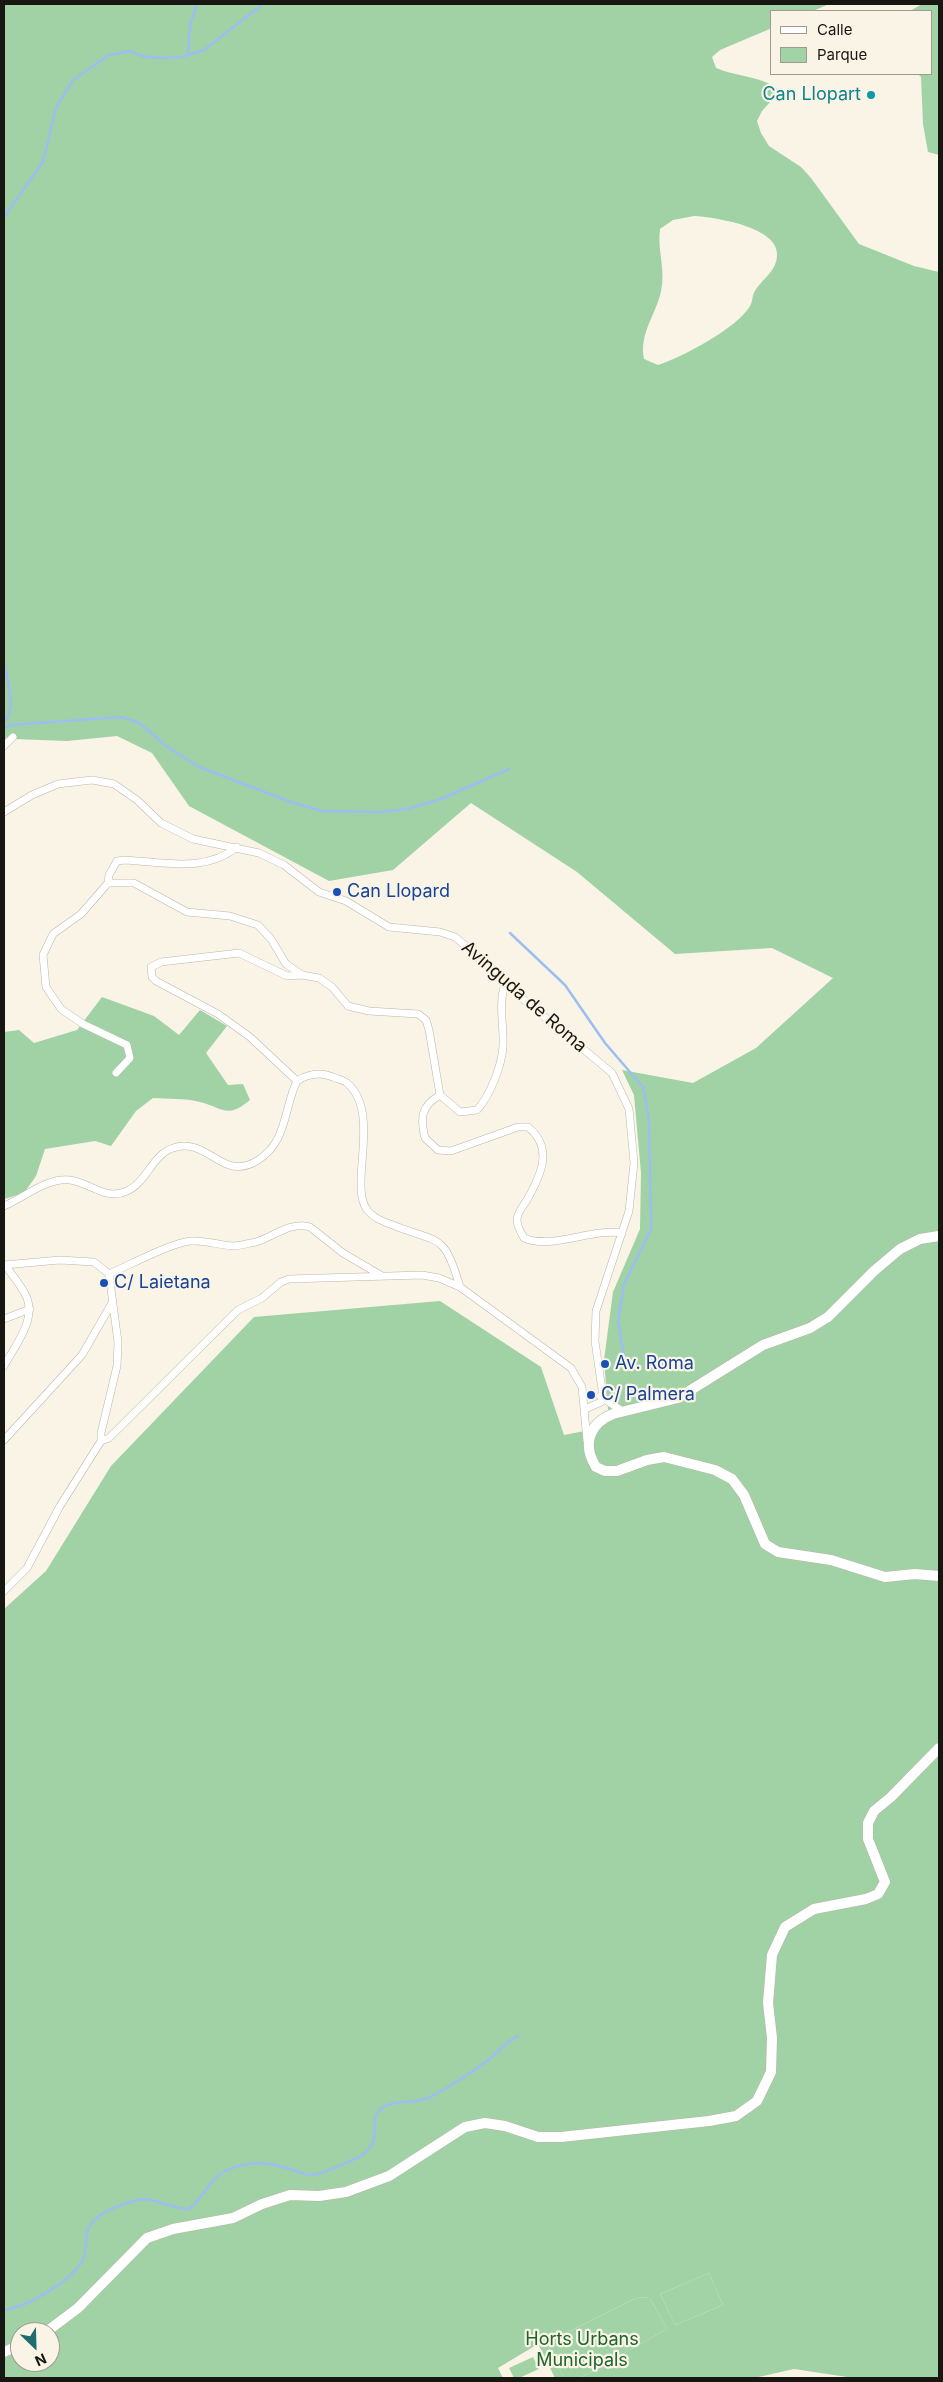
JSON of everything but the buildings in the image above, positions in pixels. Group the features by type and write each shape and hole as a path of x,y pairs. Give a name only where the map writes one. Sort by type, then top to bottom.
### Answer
{"street":[{"path":"4,746 12,737"},
{"name":"Avinguda de Roma","path":"4,812 32,795 58,784 92,780 114,784 137,800 161,823 193,839 237,846 259,853 284,865 319,892 346,901 389,927 440,932 455,938 466,946 505,984 612,1073 629,1109 634,1163 629,1211 596,1311 594,1327 600,1397 604,1412 601,1419"},
{"path":"116,1073 130,1058 127,1045 82,1024 60,1009 46,986 43,955 53,934 81,914 108,883 109,875 117,862 133,860 191,865 202,863 237,846"},
{"path":"108,883 134,884 186,912 230,916 258,925 265,931 286,964 302,975"},
{"path":"297,1080 250,1037 218,1014 156,981 150,972 151,967 162,962 239,952 287,976 302,975 320,978 332,987 348,1006 356,1010 418,1014 426,1020 440,1094 460,1112 477,1110 483,1104 494,1081 503,1048 501,996 505,984"},
{"path":"4,1206 51,1182 70,1180 113,1195 129,1190 159,1156 174,1147 189,1145 210,1153 230,1165 252,1164 264,1157 278,1137 290,1094 297,1080 310,1074 328,1075 347,1083 357,1096 362,1110 361,1196 367,1210 376,1218 435,1239 445,1247 451,1257 460,1287"},
{"path":"440,1094 429,1101 422,1117 424,1138 438,1150 450,1151 518,1127 528,1127 541,1141 543,1150 540,1176 518,1214 518,1229 524,1238 542,1242 609,1231 622,1233"},
{"path":"109,1274 174,1245 189,1241 208,1241 233,1246 257,1242 295,1226 304,1225 310,1227 343,1253 382,1276"},
{"path":"585,1410 590,1419 601,1419 622,1411 678,1398 763,1345 810,1328 828,1317 874,1271 900,1249 920,1239 939,1236"},
{"path":"4,1366 26,1325 30,1309 27,1297 5,1265 60,1260 94,1262 109,1274 118,1342 117,1366 101,1433 101,1441 60,1506 27,1568 4,1591"},
{"path":"101,1441 109,1438 238,1310 262,1298 281,1282 297,1278 430,1276 460,1287 571,1368 580,1380 588,1446 596,1466 605,1472 617,1471 664,1456 715,1470 732,1479 744,1495 764,1544 778,1552 831,1560 885,1576 915,1574 939,1576"},
{"path":"4,1440 82,1355 112,1302"},
{"path":"4,1319 30,1309"},
{"path":"585,1410 600,1397 622,1411"},
{"path":"588,1446 592,1429 601,1419"},
{"path":"59,2322 78,2308 147,2238 173,2229 233,2218 262,2204 290,2195 319,2196 346,2192 389,2176 465,2127 485,2123 505,2126 538,2137 561,2137 710,2121 736,2116 757,2101 771,2072 772,2038 768,2003 772,1955 785,1927 814,1909 866,1899 878,1894 885,1882 868,1839 868,1824 874,1811 891,1797 939,1748"}],"green space":[{"path":"4,4 829,4 815,10 770,10 770,29 720,50 712,57 716,68 766,82 780,91 762,111 757,121 761,133 769,146 801,167 811,178 859,244 914,266 939,272 939,2378 854,2378 794,2369 754,2378 580,2378 667,2329 650,2298 638,2297 546,2343 564,2378 555,2378 538,2344 498,2368 503,2378 4,2378 4,1609 46,1571 111,1466 254,1317 440,1301 541,1367 564,1435 600,1428 609,1421 604,1360 613,1292 640,1229 641,1173 634,1095 622,1070 693,1083 756,1048 833,978 772,948 675,954 577,872 471,803 393,870 329,881 189,806 152,753 117,736 67,741 14,739 4,746","holes":["694,216 730,221 757,231 768,238 775,246 777,256 774,267 754,293 750,306 734,323 695,349 658,365 644,359 643,350 646,332 659,300 662,283 660,229 673,220","709,2273 723,2305 675,2325 660,2294"]},
{"path":"922,4 939,4 939,155 928,152 923,124 921,77 919,75 933,75 933,10 912,10"},
{"path":"102,997 154,1016 179,1035 200,1010 227,1026 206,1053 228,1085 243,1084 250,1100 242,1106 229,1111 194,1101 153,1098 136,1111 111,1146 95,1141 45,1149 36,1176 24,1193 4,1199 4,1032 19,1030 34,1043 77,1030"},
{"name":"Horts Urbans Municipals","path":"709,2273 723,2305 675,2325 660,2294"},
{"name":"Horts Urbans Municipals","path":"638,2297 650,2298 667,2329 580,2378 564,2378 546,2343"},
{"path":"533,2357 539,2369 519,2378 514,2378 509,2368"}],"waterway":[{"path":"188,55 190,25 197,4"},
{"path":"4,217 43,162 56,108 73,80 109,55 131,51 141,56 159,58 181,57 204,50 263,4"},
{"path":"4,663 11,702 8,717 4,722"},
{"path":"4,728 10,725 120,717 138,722 166,746 199,767 291,802 321,811 378,812 407,809 441,799 509,769"},
{"path":"510,933 565,985 605,1043 643,1087 649,1120 651,1229 624,1284 618,1321 624,1357"},
{"path":"4,2310 25,2304 37,2298 61,2283 71,2274 84,2257 86,2236 89,2228 104,2213 122,2205 141,2200 155,2201 189,2209 219,2175 241,2165 271,2164 309,2175 334,2168 359,2157 372,2145 375,2120 381,2109 392,2104 422,2100 434,2095 479,2067 518,2036"}],"place":[{"name":"Can Llopart","path":"871,95"},
{"name":"Can Llopard","path":"337,892"},
{"name":"C/ Laietana","path":"104,1283"},
{"name":"Av. Roma","path":"605,1364"},
{"name":"C/ Palmera","path":"591,1395"}]}
